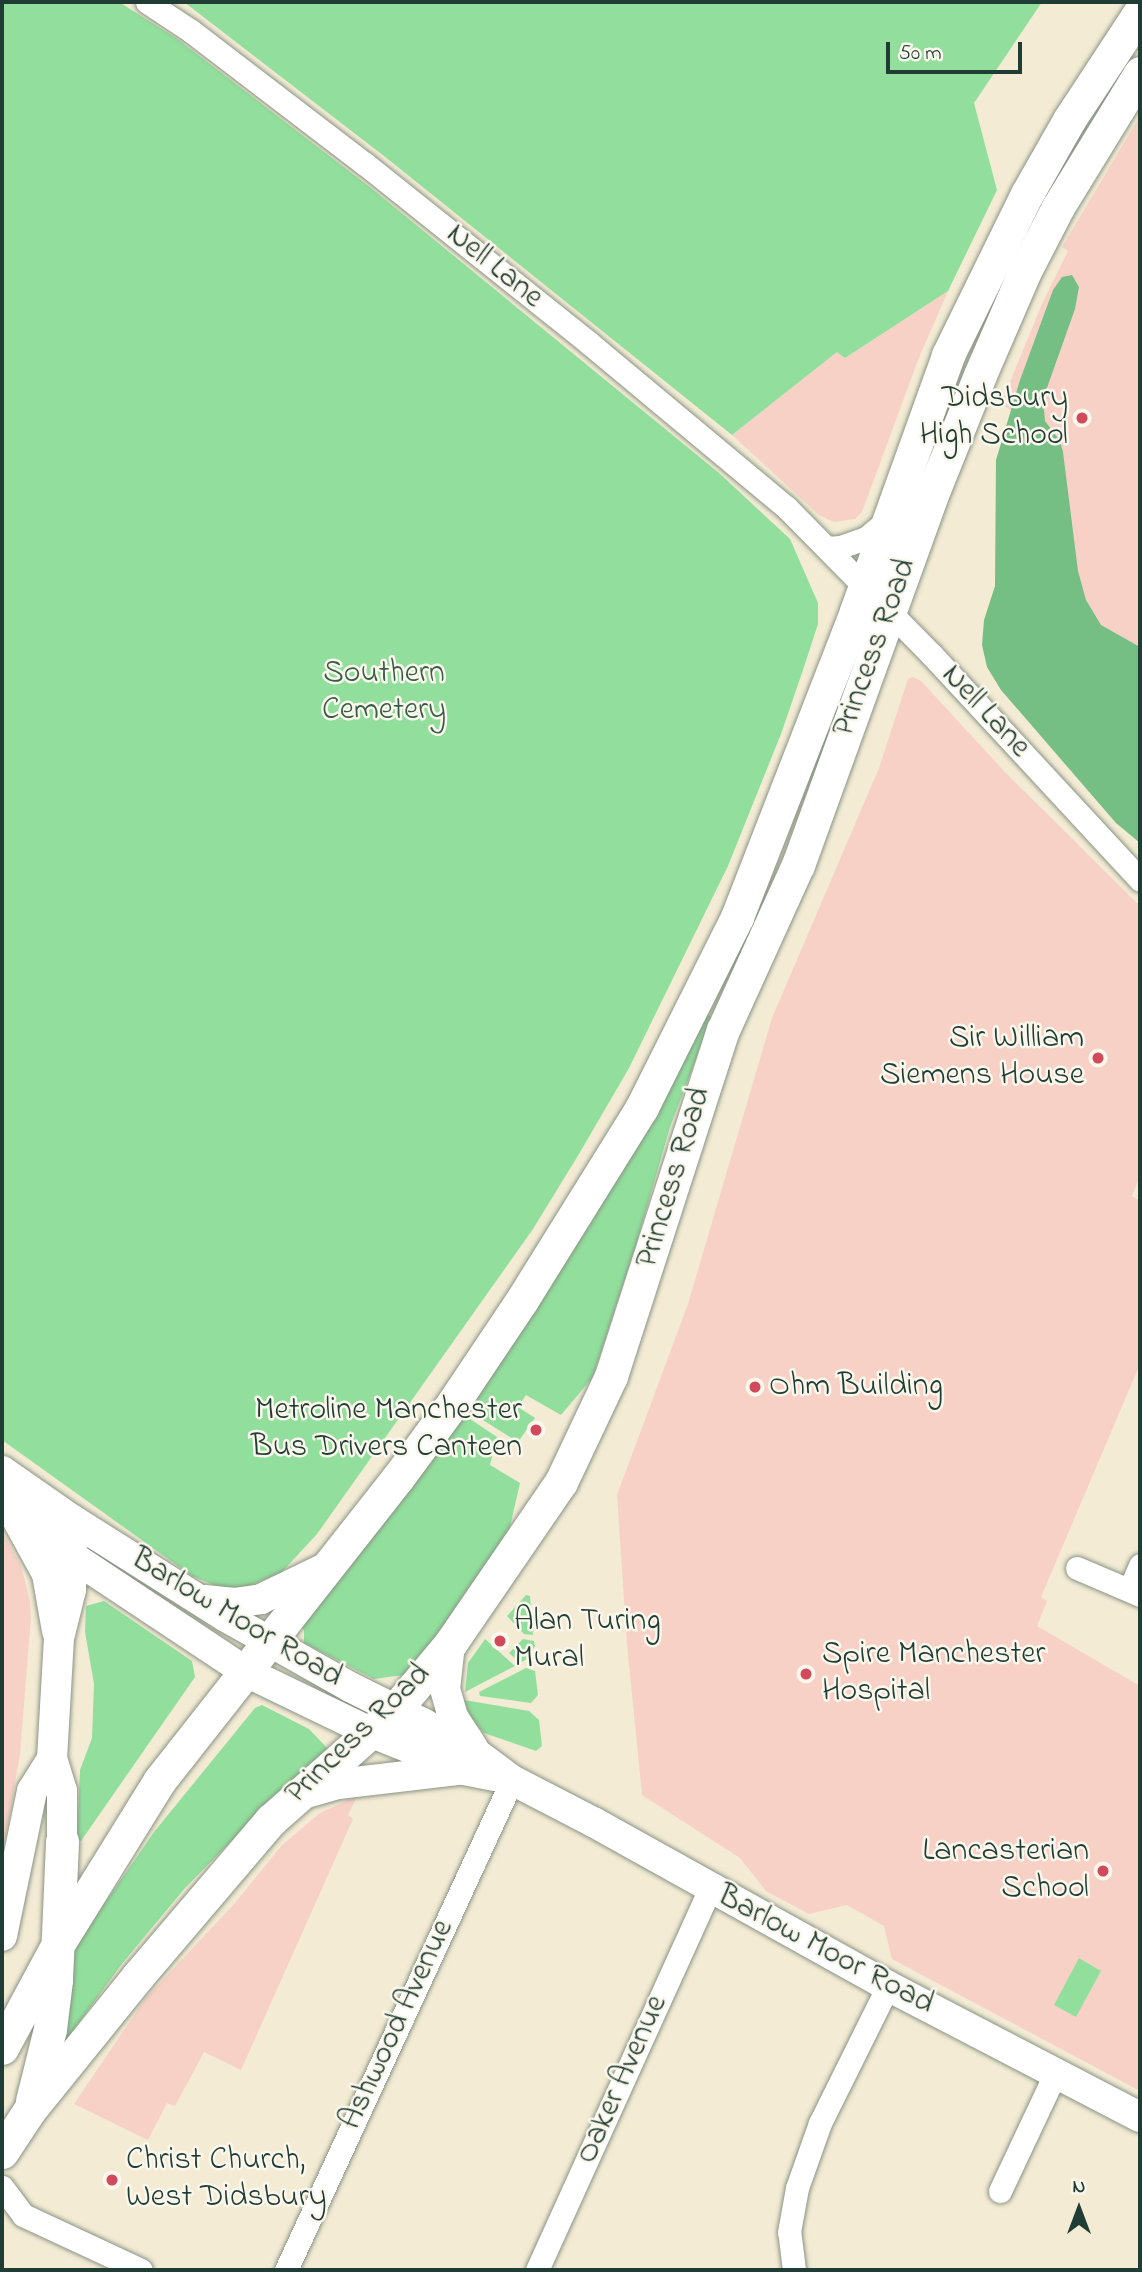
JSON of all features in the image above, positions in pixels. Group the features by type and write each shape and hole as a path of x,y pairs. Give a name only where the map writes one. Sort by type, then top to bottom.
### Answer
{"highway":[{"name":"Princess Road","path":"2,2049 57,1946 160,1780 397,1479 473,1374 642,1107 737,917 864,587 948,355 993,261 1069,120 1140,12"},
{"name":"Princess Road","path":"2,2152 29,2111 200,1902 271,1820 382,1721 450,1644 550,1501 573,1460 611,1376 723,1030 798,865 935,486 1025,271 1094,143 1140,73"},
{"path":"29,2111 50,2029 62,1841"}],"main road":[{"name":"Barlow Moor Road","path":"2,1471 71,1519 268,1642 382,1721"},
{"path":"7,1506 47,1574 59,1638"},
{"name":"Barlow Moor Road","path":"7,1506 73,1557 246,1672 382,1721 512,1780 595,1823 887,1986 1140,2117"},
{"path":"62,1841 62,1791 52,1759 59,1638 71,1590 71,1519"},
{"path":"182,1590 207,1601 249,1602 325,1568"},
{"path":"298,1796 338,1784 471,1762 449,1708 445,1689 450,1644"},
{"path":"2,1936 33,1791 52,1759"}],"street":[{"name":"Nell Lane","path":"147,2 191,31 354,155 711,442 827,548 890,611 1140,880"},
{"path":"827,548 866,538 888,519"},
{"path":"1077,1568 1135,1592 1140,1565"},
{"name":"Ashwood Avenue","path":"286,2270 512,1780"},
{"name":"Oaker Avenue","path":"537,2270 710,1889"},
{"path":"794,2270 789,2232 797,2188 820,2123 887,1986"},
{"path":"1000,2191 1056,2072"},
{"path":"2,2187 23,2215 139,2270"}],"shaded area":[{"name":"Didsbury High School","path":"1140,116 1140,651 1100,630 1086,607 1044,431 1001,404 1042,304 1068,251 1062,247"},
{"path":"948,291 918,360 862,512 855,519 834,522 819,515 732,435 837,352 845,358"},
{"path":"913,677 921,681 1004,771 1140,906 1140,1176 1132,1196 1140,1201 1140,1364 1041,1597 1047,1601 1037,1626 1140,1686 1140,2091 892,1959 884,1926 847,1905 809,1914 766,1891 740,1858 642,1795 627,1644 617,1495 688,1304 772,1018 879,768 908,679"},
{"path":"2,1531 21,1566 31,1617 20,1754 2,1858"},
{"path":"357,1796 348,1815 353,1819 241,2070 204,2052 175,2106 167,2103 148,2140 74,2104 145,1999 235,1903 282,1845 320,1813"}],"green space":[{"name":"Southern Cemetery","path":"2,2 119,2 176,38 371,188 719,473 790,539 818,603 818,624 804,667 781,734 728,866 629,1068 533,1229 317,1534 282,1572 247,1587 219,1587 192,1576 2,1440"},
{"path":"184,2 1042,2 974,103 997,190 948,291 845,358 837,352 732,435 384,156"},
{"path":"1072,275 1079,287 1075,309 1043,399 1045,421 1060,441 1063,452 1078,571 1086,600 1101,625 1140,647 1140,843 1116,823 1001,690 987,667 982,645 984,620 995,586 996,460 1020,380 1053,290 1062,277"},
{"path":"700,1013 712,1017 670,1127 636,1245 593,1377 561,1415 526,1395 518,1407 535,1418 518,1442 462,1407"},
{"path":"458,1411 497,1437 490,1465 520,1483 506,1544 456,1614 403,1675 374,1679 304,1643 304,1630 298,1625"},
{"path":"526,1595 530,1596 533,1635 524,1634 507,1616"},
{"path":"104,1601 192,1661 195,1677 81,1841 77,1839 80,1770 92,1738 94,1684 85,1632 86,1606"},
{"path":"485,1639 515,1666 465,1692 468,1663"},
{"path":"523,1639 534,1641 535,1646 527,1659 520,1663 509,1653"},
{"path":"526,1668 535,1671 538,1695 531,1703 480,1696 479,1692"},
{"path":"464,1700 529,1711 539,1720 542,1746 536,1751 484,1733 471,1719"},
{"path":"262,1705 309,1729 329,1750 255,1817 185,1888 121,1965 62,2046 64,1962 154,1832 255,1708"},
{"path":"1079,1958 1101,1971 1076,2017 1054,2005"}],"place":[{"name":"Didsbury High School","path":"1082,418"},
{"name":"Sir William Siemens House","path":"1098,1058"},
{"name":"Ohm Building","path":"755,1387"},
{"name":"Metroline Manchester Bus Drivers Canteen","path":"536,1430"},
{"name":"Alan Turing Mural","path":"500,1641"},
{"name":"Spire Manchester Hospital","path":"806,1674"},
{"name":"Lancasterian School","path":"1103,1871"},
{"name":"Christ Church, West Didsbury","path":"112,2180"}]}
